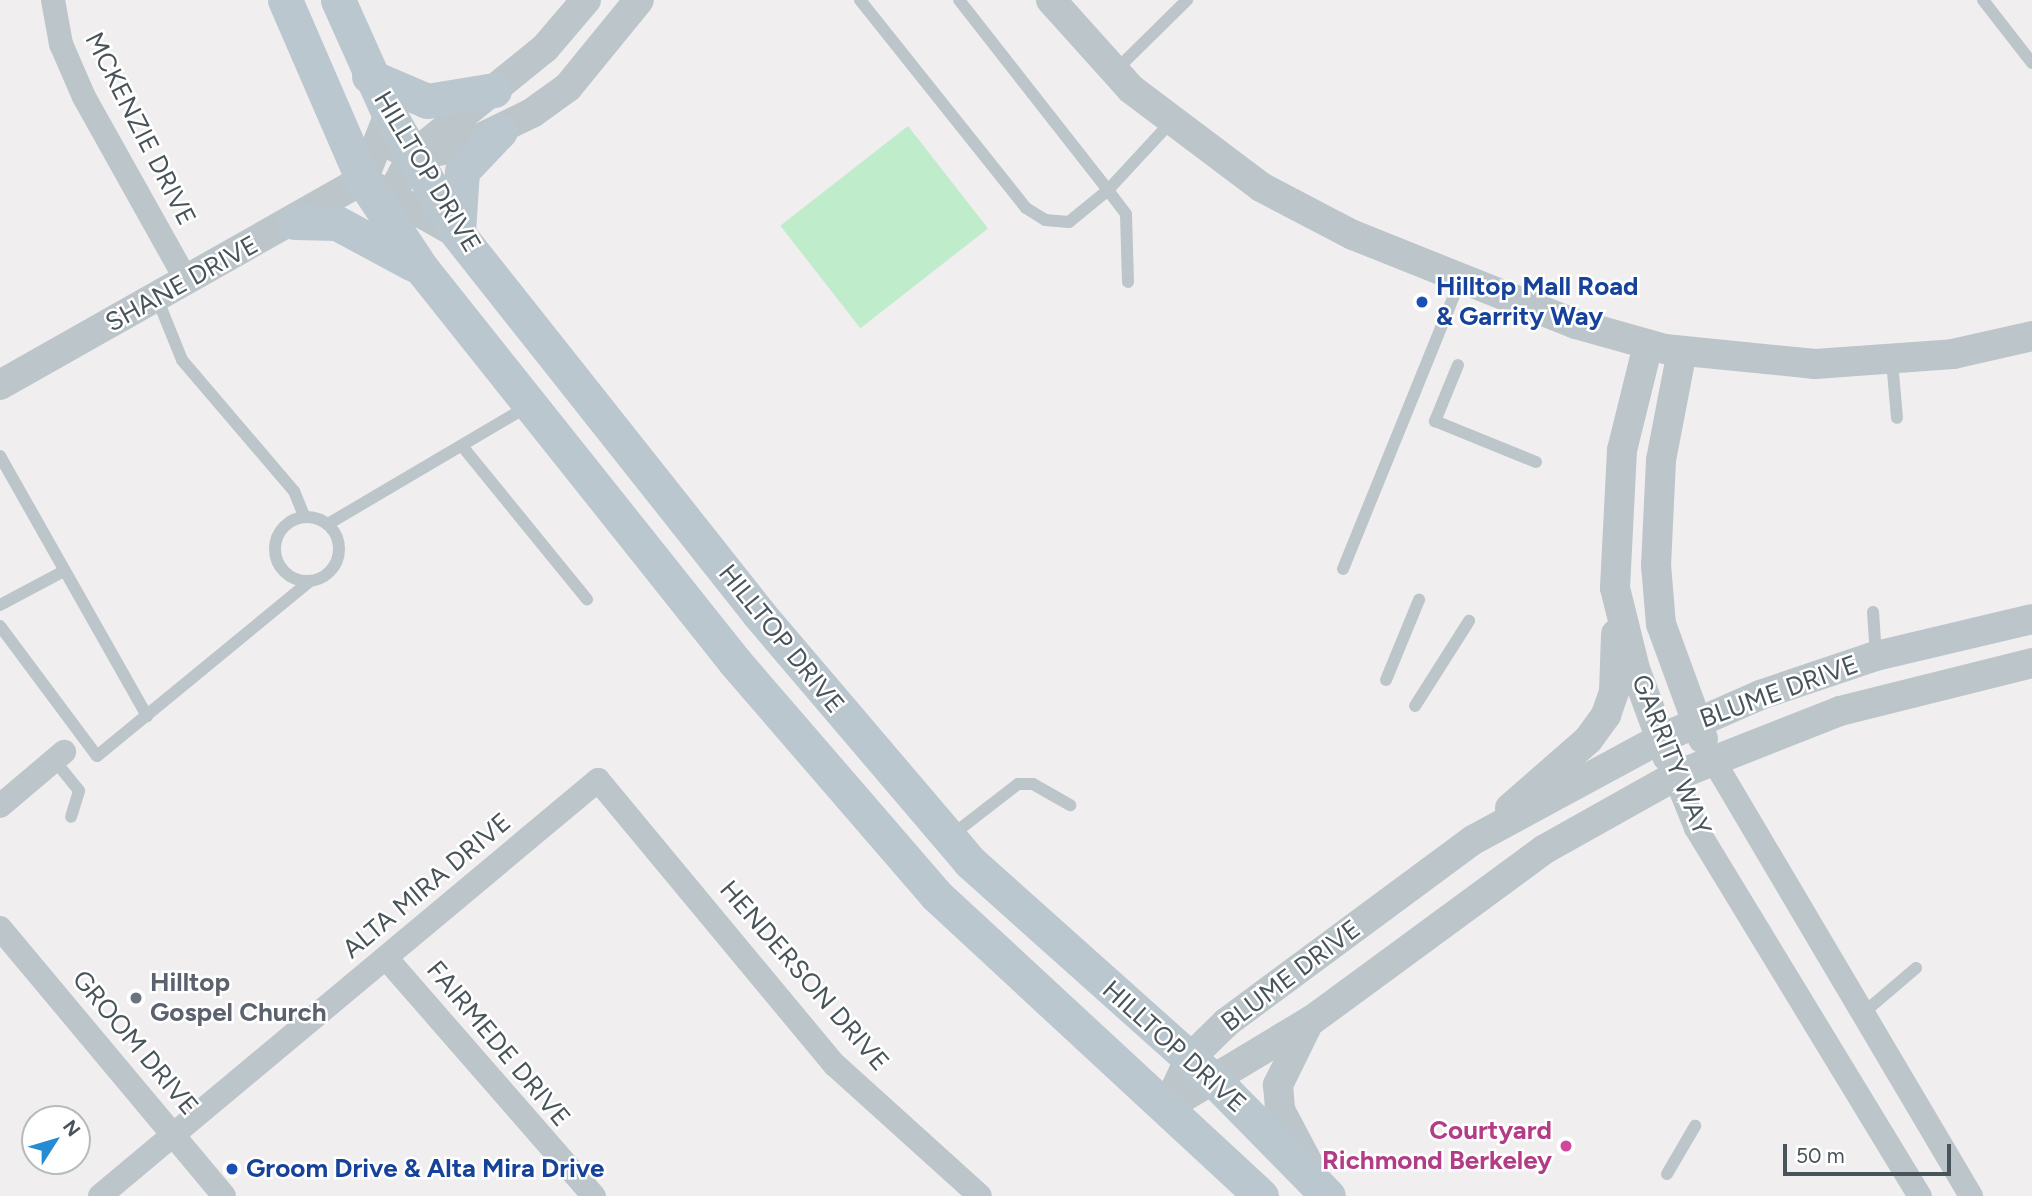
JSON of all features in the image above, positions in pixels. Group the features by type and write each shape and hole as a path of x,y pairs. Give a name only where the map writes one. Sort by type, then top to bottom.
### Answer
{"main road":[{"name":"HILLTOP DRIVE","path":"285,0 332,116 422,269 528,406 926,885 1261,1196"},
{"name":"HILLTOP DRIVE","path":"338,0 369,76 384,127 412,156 458,234 759,614 949,838 1030,919 1202,1069 1328,1196"},
{"path":"369,76 427,101 494,90"},
{"path":"458,234 462,170 500,131"},
{"path":"294,222 337,223 422,269"}],"street":[{"name":"MCKENZIE DRIVE","path":"53,0 61,44 84,97 187,281"},
{"path":"379,195 412,156 545,48 586,0"},
{"path":"412,156 464,146 500,131 568,86 639,0"},
{"path":"1051,0 1114,72 1170,123 1279,198 1461,279 1648,345 1787,363 1892,361 2032,336"},
{"path":"332,116 384,127 379,195"},
{"name":"SHANE DRIVE","path":"0,385 294,222 379,195"},
{"path":"379,195 458,234"},
{"name":"GARRITY WAY","path":"1648,345 1622,450 1615,588 1660,739 1696,828 1919,1195"},
{"name":"GARRITY WAY","path":"1682,351 1661,460 1656,565 1661,624 1696,722 1712,758 1971,1196"},
{"path":"1473,840 1588,740 1606,715 1614,692 1615,588"},
{"name":"BLUME DRIVE","path":"1167,1107 1202,1069 1227,1022 1473,840 1696,722 1876,656 2032,619"},
{"name":"BLUME DRIVE","path":"1202,1069 1312,1020 1545,849 1675,776 1712,758 1840,711 2032,663"},
{"path":"0,806 67,750"},
{"name":"ALTA MIRA DRIVE","path":"100,1196 387,959 598,780"},
{"name":"HENDERSON DRIVE","path":"598,780 835,1065 980,1196"},
{"name":"GROOM DRIVE","path":"0,928 224,1196"},
{"name":"FAIRMEDE DRIVE","path":"387,959 594,1196"},
{"path":"1312,1020 1282,1066 1280,1110 1328,1196"}],"lane":[{"path":"860,0 1026,208 1045,220 1069,222 1108,190 1170,123"},
{"path":"959,0 1126,214 1128,282"},
{"path":"1114,72 1187,0"},
{"path":"1983,0 2032,63"},
{"path":"1343,569 1461,279"},
{"path":"158,298 182,359 294,491 304,516"},
{"path":"1892,361 1897,418"},
{"path":"1458,365 1435,421 1536,462"},
{"path":"310,581 287,574 275,552 282,528 304,516 328,524 528,406"},
{"path":"462,446 587,599"},
{"path":"0,456 147,716"},
{"path":"67,750 97,756 310,581 323,578 338,558 328,524"},
{"path":"0,605 64,571"},
{"path":"1386,680 1419,600"},
{"path":"1873,612 1876,656"},
{"path":"1415,706 1469,621"},
{"path":"0,626 67,750 79,791 71,817"},
{"path":"949,838 1018,785 1034,784 1070,805"},
{"path":"1862,1014 1916,968"},
{"path":"1667,1174 1695,1126"}],"green space":[{"path":"908,126 988,228 860,328 780,226"}],"place":[{"name":"Hilltop Mall Road & Garrity Way","path":"1422,302"},
{"name":"Hilltop Gospel Church","path":"136,998"},
{"name":"Courtyard Richmond Berkeley","path":"1566,1146"},
{"name":"Groom Drive & Alta Mira Drive","path":"232,1169"}]}
